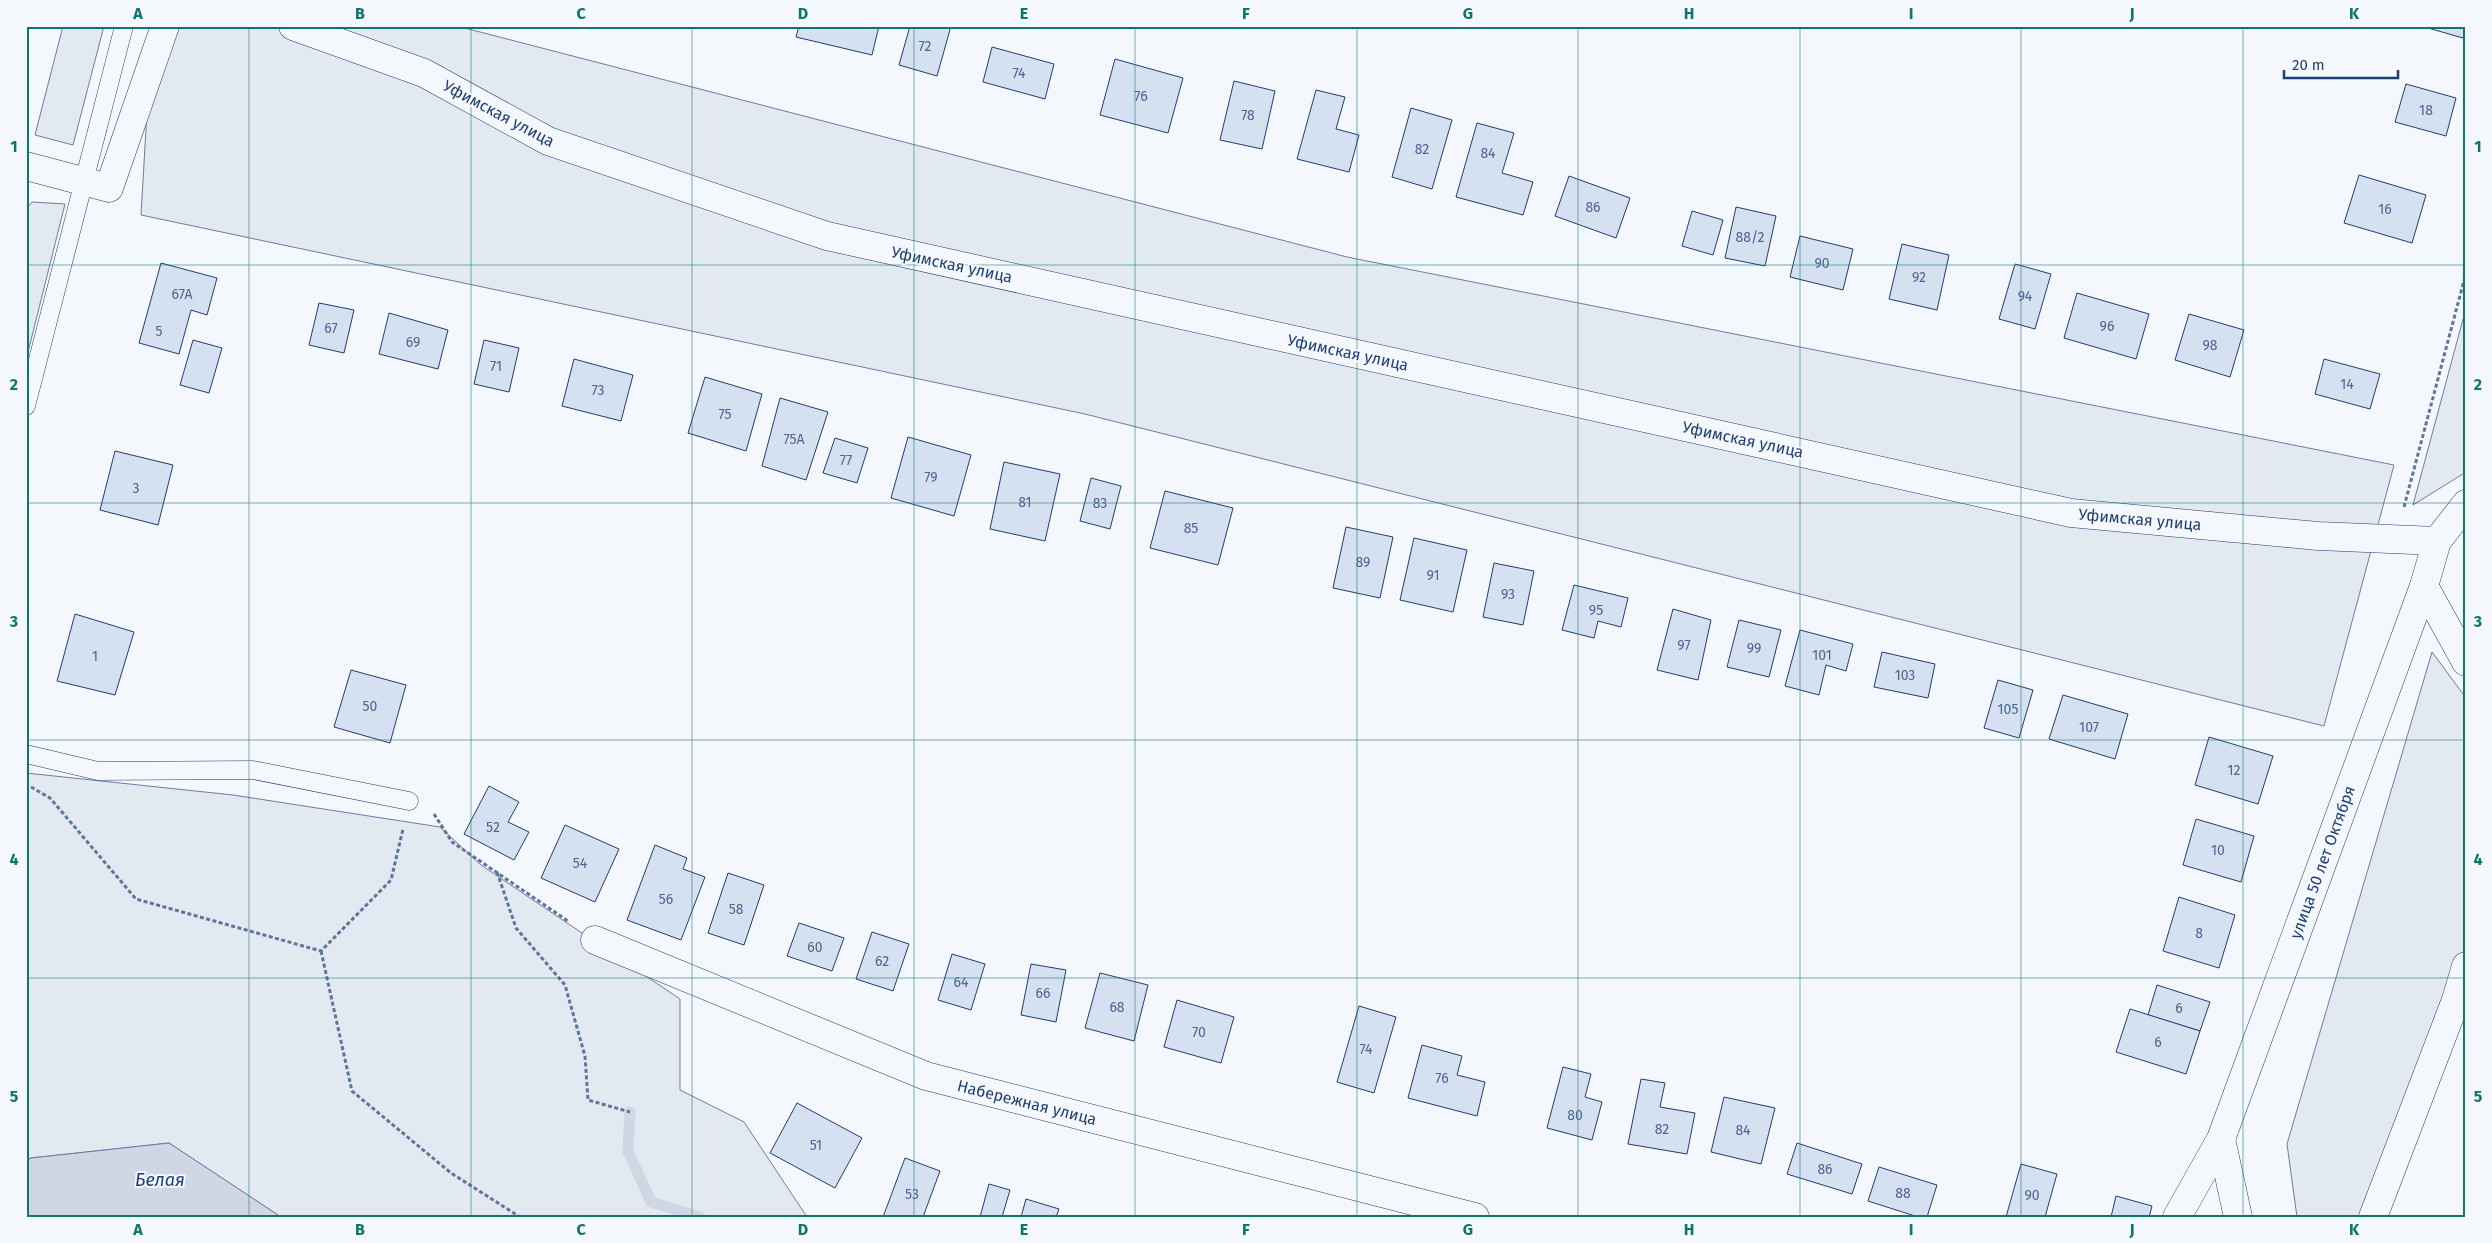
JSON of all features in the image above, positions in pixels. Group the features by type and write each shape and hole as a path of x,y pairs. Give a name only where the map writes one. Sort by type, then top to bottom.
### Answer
{"street":[{"path":"26,166 109,188 165,26"},
{"name":"Уфимская улица","path":"294,26 424,73 548,141 827,236 2072,513 2318,536 2437,541"},
{"name":"улица 50 лет Октября","path":"2177,1217 2220,1139 2424,586 2437,541 2466,504"},
{"path":"2424,586 2466,662"},
{"name":"Набережная улица","path":"595,940 926,1076 1475,1217"},
{"path":"2373,1217 2456,1000 2466,966"},
{"path":"2220,1139 2238,1217"}],"lane":[{"path":"26,406 124,26"},
{"path":"26,754 98,771 253,770 409,801"}],"path":[{"path":"2395,540 2466,273"},
{"path":"26,783 50,798 136,899 321,951"},
{"path":"321,951 391,880 409,801 436,815 452,842 497,871 595,940"},
{"path":"497,871 516,928 565,985 585,1056 588,1100 630,1112"},
{"path":"321,951 352,1091 451,1173 520,1217"}],"shaded area":[{"path":"63,26 104,26 73,145 35,135"},
{"path":"152,26 457,26 1347,257 2394,465 2324,726 1085,414 141,215"},
{"path":"32,202 65,204 26,360 26,209"},
{"path":"2466,308 2466,472 2413,505"},
{"path":"2432,652 2466,698 2466,974 2377,1217 2297,1217 2287,1144"},
{"path":"26,773 233,795 440,827 481,865 680,999 680,1090 744,1122 807,1217 281,1217 169,1143 31,1158 26,1161"}],"water":[{"name":"Белая","path":"169,1143 281,1217 26,1217 26,1161 31,1158"}],"building":[{"path":"799,26 879,26 872,55 796,37"},
{"path":"910,26 951,26 937,76 899,65"},
{"path":"2421,26 2466,26 2466,27 2463,38"},
{"path":"992,47 1054,64 1045,99 983,82"},
{"path":"1115,59 1183,78 1168,133 1100,115"},
{"path":"1234,81 1275,91 1262,149 1220,140"},
{"path":"2406,84 2456,98 2446,136 2395,122"},
{"path":"1316,90 1345,97 1336,129 1359,135 1349,172 1297,159"},
{"path":"1411,108 1452,120 1432,189 1392,177"},
{"path":"1477,123 1514,133 1502,173 1533,182 1523,215 1456,197"},
{"path":"2359,175 2426,195 2412,243 2344,223"},
{"path":"1569,176 1630,198 1616,238 1555,216"},
{"path":"1736,207 1776,216 1765,266 1725,258"},
{"path":"1692,211 1723,220 1713,255 1682,246"},
{"path":"1800,236 1853,249 1843,290 1790,277"},
{"path":"1902,244 1949,255 1937,310 1889,299"},
{"path":"161,263 217,278 207,315 191,310 179,354 139,343"},
{"path":"2015,264 2051,274 2035,329 1999,319"},
{"path":"2077,293 2149,314 2136,359 2064,338"},
{"path":"319,303 354,310 344,353 309,345"},
{"path":"389,313 448,330 438,369 379,354"},
{"path":"2189,314 2244,330 2230,377 2175,360"},
{"path":"193,340 222,348 209,393 180,385"},
{"path":"484,340 519,348 509,392 474,384"},
{"path":"574,359 633,375 621,421 562,406"},
{"path":"2324,359 2380,374 2370,409 2315,394"},
{"path":"705,377 762,394 746,451 688,433"},
{"path":"780,398 828,412 806,480 762,466"},
{"path":"908,437 971,455 954,516 891,498"},
{"path":"835,438 868,448 857,483 823,473"},
{"path":"115,451 173,465 158,525 100,510"},
{"path":"1004,462 1060,474 1045,541 990,529"},
{"path":"1091,478 1121,486 1110,529 1080,521"},
{"path":"1165,491 1233,508 1218,565 1150,548"},
{"path":"1346,527 1393,537 1380,598 1333,588"},
{"path":"1414,538 1467,550 1453,612 1400,600"},
{"path":"1494,563 1534,571 1523,625 1483,617"},
{"path":"1574,585 1628,598 1621,627 1598,621 1594,638 1562,630"},
{"path":"1673,609 1711,620 1698,680 1657,670"},
{"path":"75,614 134,632 115,695 57,681"},
{"path":"1739,620 1781,630 1769,677 1727,667"},
{"path":"1800,630 1853,644 1846,671 1826,665 1819,695 1785,686"},
{"path":"1882,652 1935,664 1928,698 1874,687"},
{"path":"351,670 406,685 390,743 334,727"},
{"path":"1998,680 2033,690 2019,738 1984,728"},
{"path":"2063,695 2128,714 2115,759 2049,739"},
{"path":"2209,737 2273,756 2258,804 2195,785"},
{"path":"489,786 519,802 508,822 529,832 514,860 464,834"},
{"path":"2196,819 2254,836 2241,882 2183,865"},
{"path":"565,825 619,849 595,902 541,878"},
{"path":"655,845 687,858 683,869 705,877 681,940 627,920"},
{"path":"728,873 764,885 744,945 708,933"},
{"path":"2179,897 2235,915 2219,968 2163,951"},
{"path":"799,923 844,938 832,971 787,956"},
{"path":"872,932 909,944 893,991 856,979"},
{"path":"952,954 985,964 971,1010 938,1000"},
{"path":"1031,964 1066,970 1056,1022 1021,1015"},
{"path":"1100,973 1148,985 1134,1041 1085,1028"},
{"path":"2157,985 2210,1002 2200,1031 2148,1015"},
{"path":"1177,1000 1234,1017 1221,1063 1164,1047"},
{"path":"1359,1006 1396,1017 1374,1093 1337,1082"},
{"path":"2130,1009 2200,1031 2186,1074 2116,1052"},
{"path":"1422,1045 1462,1056 1457,1075 1485,1082 1477,1116 1408,1098"},
{"path":"1563,1067 1591,1074 1585,1097 1602,1102 1592,1140 1547,1128"},
{"path":"1641,1079 1665,1083 1660,1107 1695,1113 1687,1154 1628,1144"},
{"path":"1724,1097 1775,1108 1761,1164 1711,1152"},
{"path":"797,1103 862,1138 835,1188 770,1153"},
{"path":"1797,1143 1862,1164 1852,1194 1787,1174"},
{"path":"905,1158 940,1171 923,1217 883,1217"},
{"path":"2021,1164 2057,1174 2045,1217 2006,1217"},
{"path":"1879,1167 1937,1185 1927,1217 1918,1217 1868,1201"},
{"path":"989,1184 1010,1190 1002,1217 980,1217"},
{"path":"2116,1196 2152,1206 2149,1217 2111,1217"},
{"path":"1026,1199 1059,1209 1056,1217 1021,1217"}],"waterway":[{"path":"630,1112 628,1151 651,1202 700,1217"}]}
